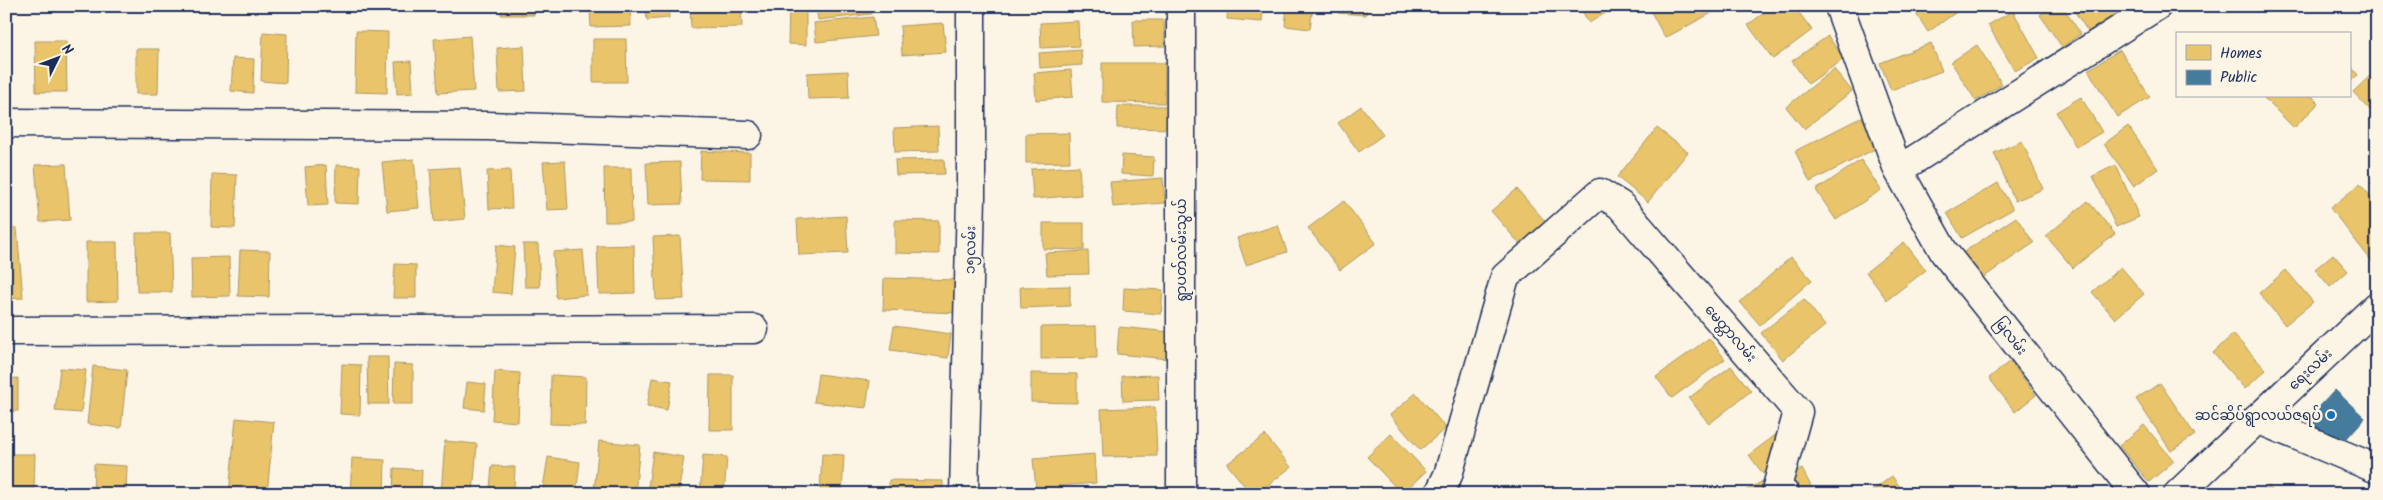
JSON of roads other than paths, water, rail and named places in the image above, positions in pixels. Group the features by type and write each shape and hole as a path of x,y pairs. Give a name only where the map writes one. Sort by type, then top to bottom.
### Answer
{"street":[{"name":"၁၅လမ်း","path":"964,494 972,196 970,6"},
{"name":"ရွာပတ်လမ်းသွယ်","path":"1181,6 1181,494"},
{"name":"မြလမ်း","path":"1839,6 1898,170 1944,252 2136,494"},
{"path":"1898,170 2147,13"},
{"path":"6,123 487,126 748,135"},
{"name":"မေတ္တာလမ်း","path":"1439,494 1448,475 1505,277 1600,193 1620,205 1798,412 1777,487 1785,494"},
{"name":"ရေးလမ်း","path":"2178,494 2377,306"},
{"path":"6,332 754,329"},
{"path":"2257,419 2377,469"}],"place":[{"name":"ဆင်ဆိပ်ရွာလယ်ဇရပ်","path":"2331,415"}]}
